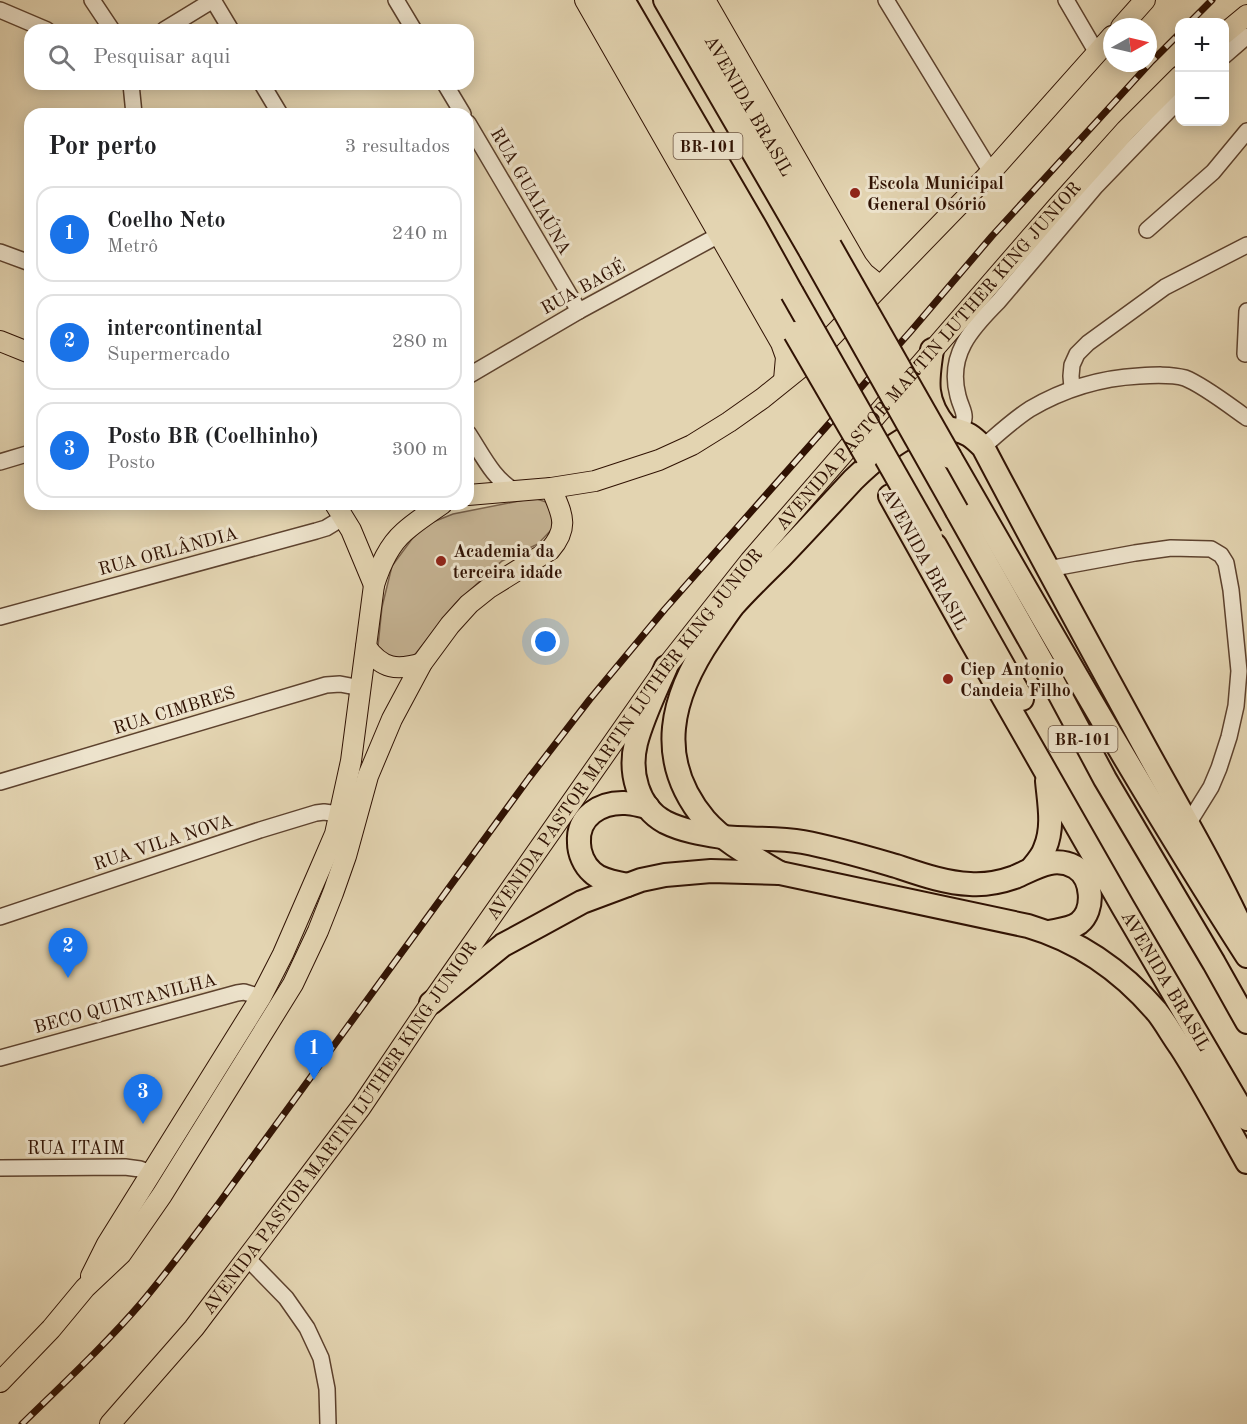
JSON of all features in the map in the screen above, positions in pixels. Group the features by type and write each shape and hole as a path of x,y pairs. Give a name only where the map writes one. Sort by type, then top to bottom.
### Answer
{"highway":[{"name":"AVENIDA BRASIL","path":"603,0 1247,1119"},
{"name":"AVENIDA BRASIL","path":"623,0 750,218 1135,901 1247,1090"},
{"name":"AVENIDA BRASIL","path":"665,0 951,457 1101,718 1208,896 1247,956"},
{"name":"AVENIDA BRASIL","path":"688,0 957,511 1105,779 1247,1022"},
{"path":"932,350 928,380 929,395 937,416 953,430"},
{"path":"780,873 724,837 706,821 692,802 677,771 673,729 678,701 705,647 732,607 853,480 873,461 903,440 929,429 953,430 971,436 983,447 1188,824 1240,912 1247,940"},
{"path":"666,667 639,734 633,758 636,785 648,807 659,818 686,830 724,837 768,838 802,842 854,853 945,881 971,885 1015,877 1048,863 1067,864 1076,868 1083,875 1090,896 1089,906 1078,923 1048,932"},
{"path":"1032,868 1045,850 1050,834 1046,772"},
{"path":"627,885 605,880 592,872 579,850 580,827 584,820 602,807 626,803 648,807"},
{"path":"431,1003 503,945 582,903 627,885 641,880 687,872 780,873"},
{"name":"AVENIDA BRASIL","path":"780,873 1028,926 1048,932 1093,955 1133,986 1158,1013 1189,1061 1247,1162"},
{"path":"1214,963 1247,1004"}],"main road":[{"path":"585,0 781,343 786,357 784,381"},
{"path":"705,0 857,264 880,286"},
{"path":"1129,18 1145,0"},
{"path":"1229,30 1247,15"},
{"path":"474,494 551,488 595,480 659,460 692,445 764,398 804,365 991,172 1103,46"},
{"name":"AVENIDA PASTOR MARTIN LUTHER KING JUNIOR","path":"110,1424 194,1328 361,1107 666,667 750,561 1064,198 1175,80"},
{"path":"0,341 24,351"},
{"path":"3,1373 51,1329 85,1288 121,1254 162,1196 293,984 333,893 369,776 392,719 422,663 469,604 489,588 550,550 557,542 561,534 562,523 560,510 551,488"},
{"path":"85,1288 107,1244 261,997 283,954 335,834 351,761 374,585 378,572 389,550 402,533 434,510"},
{"path":"339,511 351,530 374,585"},
{"path":"366,647 385,665 404,667 422,663"}],"street":[{"path":"92,0 108,24"},
{"path":"174,24 213,0 227,24"},
{"path":"396,0 410,24"},
{"path":"886,0 991,172"},
{"path":"1065,0 1097,53"},
{"path":"0,10 32,24"},
{"path":"1229,52 1247,36"},
{"path":"132,90 133,108"},
{"path":"266,90 276,108"},
{"path":"449,90 459,108"},
{"path":"953,430 964,422 965,416 958,396 955,367 957,355 965,340 1096,186 1175,103"},
{"path":"1147,230 1213,172 1247,131"},
{"name":"RUA GUAIAÚNA","path":"474,133 579,311"},
{"name":"RUA BAGÉ","path":"474,372 579,311 719,235"},
{"path":"1072,388 1072,365 1077,354 1088,343 1165,287 1247,245"},
{"path":"0,252 24,261"},
{"path":"1245,354 1247,311"},
{"path":"983,447 1029,410 1072,388 1116,377 1174,376 1186,379 1247,418"},
{"path":"474,441 497,477 515,491"},
{"path":"0,462 24,455"},
{"name":"RUA ORLÂNDIA","path":"0,617 326,528 339,511"},
{"path":"1048,569 1171,548 1211,549 1221,555 1226,563 1239,671 1236,706 1219,768 1211,787 1188,824"},
{"name":"RUA CIMBRES","path":"0,782 326,686 340,684 361,688"},
{"name":"RUA VILA NOVA","path":"0,917 316,813 339,814"},
{"name":"BECO QUINTANILHA","path":"0,1058 237,993 244,992 261,997"},
{"name":"RUA ITAIM","path":"0,1168 125,1167 151,1173"},
{"path":"247,1258 286,1298 307,1328 321,1358 327,1389 328,1424"}],"shaded area":[{"path":"534,498 546,502 552,514 552,529 538,544 502,561 455,604 413,657 383,661 378,646 382,607 392,566 412,539 428,524 453,514"}],"railway":[{"path":"1194,18 1212,0"},
{"path":"22,1424 113,1334 172,1265 529,778 590,699 665,609 992,236 1175,38"}],"place":[{"name":"Escola Municipal General Osório","path":"855,193"},
{"name":"Academia da terceira idade","path":"441,561"},
{"name":"Ciep Antonio Candeia Filho","path":"948,679"},
{"name":"intercontinental","path":"68,978"},
{"name":"Coelho Neto","path":"314,1080"},
{"name":"Posto BR (Coelhinho)","path":"143,1124"}]}
